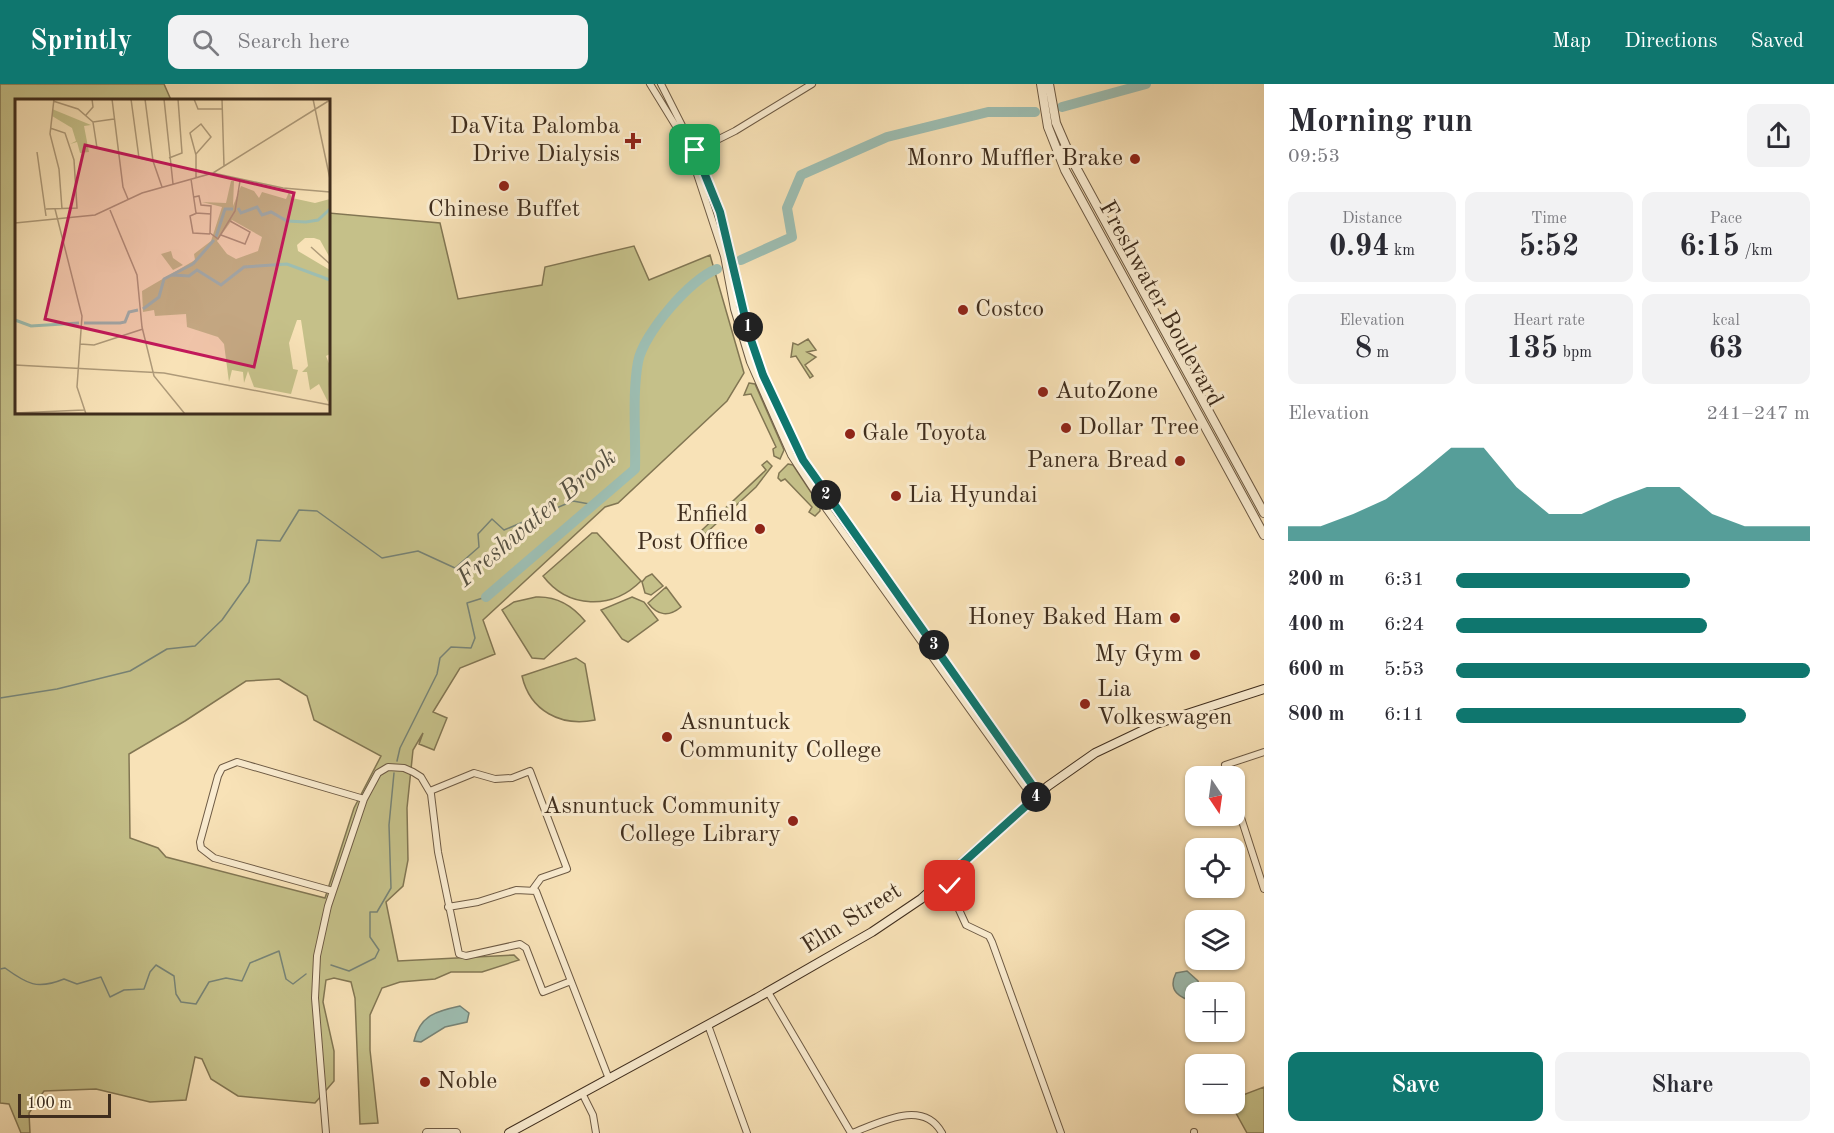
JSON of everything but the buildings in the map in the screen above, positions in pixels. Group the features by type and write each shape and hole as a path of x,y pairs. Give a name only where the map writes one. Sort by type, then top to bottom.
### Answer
{"main road":[{"name":"Elm Street","path":"509,1133 768,992 872,932 921,899 1037,796 1079,763 1129,736 1264,689"}],"street":[{"path":"650,84 677,128 721,233 760,366 776,407 798,450 827,497 1033,785 1037,796"},
{"path":"661,84 695,150 720,212 721,233 734,309 753,369 791,455 1026,788 1037,796"},
{"path":"688,154 735,131 812,84"},
{"name":"Freshwater Boulevard","path":"1041,84 1054,148 1264,535"},
{"name":"Freshwater Boulevard","path":"1049,84 1056,123 1063,142 1264,513"},
{"path":"1097,228 1106,223"},
{"path":"753,369 760,366"},
{"path":"1184,388 1194,384"},
{"path":"791,455 798,450"},
{"path":"866,564 869,554"},
{"path":"1225,766 1264,752"},
{"path":"333,891 206,854 200,842 218,776 222,768 237,762 364,799"},
{"path":"326,1133 315,998 317,956 333,891 364,799 378,773 394,767 404,768 421,777 430,791 434,803 438,852 459,954 466,956 520,944 526,948 543,992 571,981"},
{"path":"430,791 474,773 495,779 512,778 530,771 567,868 541,878 533,889"},
{"path":"1244,826 1264,889"},
{"path":"945,879 966,925 989,936 992,942 1061,1133"},
{"path":"448,907 478,902 516,890 533,889 539,894 609,1079"},
{"path":"768,992 852,1133 897,1116 916,1114 930,1120 942,1133"},
{"path":"708,1025 747,1133"},
{"path":"582,1093 592,1115 596,1133"},
{"path":"427,1133 456,1133"}],"shaded area":[{"path":"0,84 164,84 171,99 15,99 15,414 330,414 330,213 440,223 458,299 542,285 545,267 634,246 649,280 710,255 744,373 727,401 618,503 605,507 483,620 495,654 460,668 433,712 447,718 434,750 419,744 423,733 413,750 407,808 408,860 403,886 386,902 398,961 514,955 519,960 482,972 451,972 435,979 400,982 382,988 370,1015 370,1050 378,1123 360,1124 355,998 351,982 334,978 326,980 323,1002 334,1051 334,1081 315,1103 238,1096 211,1079 202,1059 195,1057 186,1100 150,1102 96,1089 44,1091 29,1113 30,1133 21,1133 9,1104 0,1103","holes":["279,679 307,696 314,720 381,756 354,808 325,898 166,857 158,848 130,838 129,754 246,681"]},
{"path":"808,339 816,350 807,352 816,357 805,365 813,376 810,378 796,356 791,357 793,343 798,345"},
{"path":"749,383 755,384 784,450 780,459 774,456 773,449 776,447 751,394 744,395"},
{"path":"767,461 772,466 756,487 705,534 702,530 766,470 762,465"},
{"path":"788,464 793,465 820,506 820,511 815,516 809,512 812,507 785,479 781,481 778,478 779,473"},
{"path":"592,533 597,533 641,581 617,597 604,601 577,600 553,587 543,576"},
{"path":"652,574 663,586 651,595 645,593 642,582"},
{"path":"666,587 681,607 664,614 656,611 648,603"},
{"path":"536,597 550,598 563,603 575,610 585,621 544,659 532,658 502,610 514,602"},
{"path":"632,597 644,602 658,620 628,642 622,639 601,610"},
{"path":"576,658 585,664 595,720 570,721 549,714 532,699 522,676"},
{"path":"1187,971 1198,981 1185,982 1185,998 1174,989 1176,973"},
{"path":"460,1006 469,1013 467,1022 445,1027 421,1042 414,1041 420,1025 425,1020 437,1012"},
{"path":"1264,1087 1264,1133 1247,1133 1237,1114 1245,1114 1245,1094"}],"waterway":[{"name":"Freshwater Brook","path":"1062,107 1146,84"},
{"name":"Freshwater Brook","path":"741,260 792,237 787,208 801,175 887,137 988,112 1035,112"},
{"name":"Freshwater Brook","path":"486,597 635,469 635,388 642,350 658,323 682,295 706,274 717,269"},
{"path":"0,698 57,689 130,671 167,649 195,646 222,620 249,582 257,540 280,541 299,510 317,511 382,558 418,551 455,568 479,547 478,534 492,519 504,530 573,501 595,505"},
{"name":"Freshwater Brook","path":"397,761 400,748 437,674 440,658 451,647 471,648 475,638 467,603 486,597"},
{"name":"Freshwater Brook","path":"331,965 349,971 375,958 379,950 370,937 370,912 377,912 391,888 389,825 394,773"},
{"name":"Freshwater Brook","path":"0,969 5,968 20,978 39,985 64,979 77,984 101,977 110,997 124,990 144,989 150,972 156,965 174,976 176,994 181,1002 196,1004 209,982 226,978 242,981 250,963 279,951 286,979 293,984 306,974"}],"place":[{"name":"DaVita Palomba Drive Dialysis","path":"633,141"},
{"name":"Monro Muffler Brake","path":"1135,159"},
{"name":"Chinese Buffet","path":"504,186"},
{"name":"Costco","path":"963,310"},
{"name":"AutoZone","path":"1043,392"},
{"name":"Dollar Tree","path":"1066,428"},
{"name":"Gale Toyota","path":"850,434"},
{"name":"Panera Bread","path":"1180,461"},
{"name":"Lia Hyundai","path":"896,496"},
{"name":"Enfield Post Office","path":"760,529"},
{"name":"Honey Baked Ham","path":"1175,618"},
{"name":"My Gym","path":"1195,655"},
{"name":"Lia Volkeswagen","path":"1085,704"},
{"name":"Asnuntuck Community College","path":"667,737"},
{"name":"Asnuntuck Community College Library","path":"793,821"},
{"name":"Noble","path":"425,1082"}],"route":[{"path":"695,150 720,212 749,334 763,375 776,407 803,460 1035,789 1037,796 945,879 950,886"}]}
